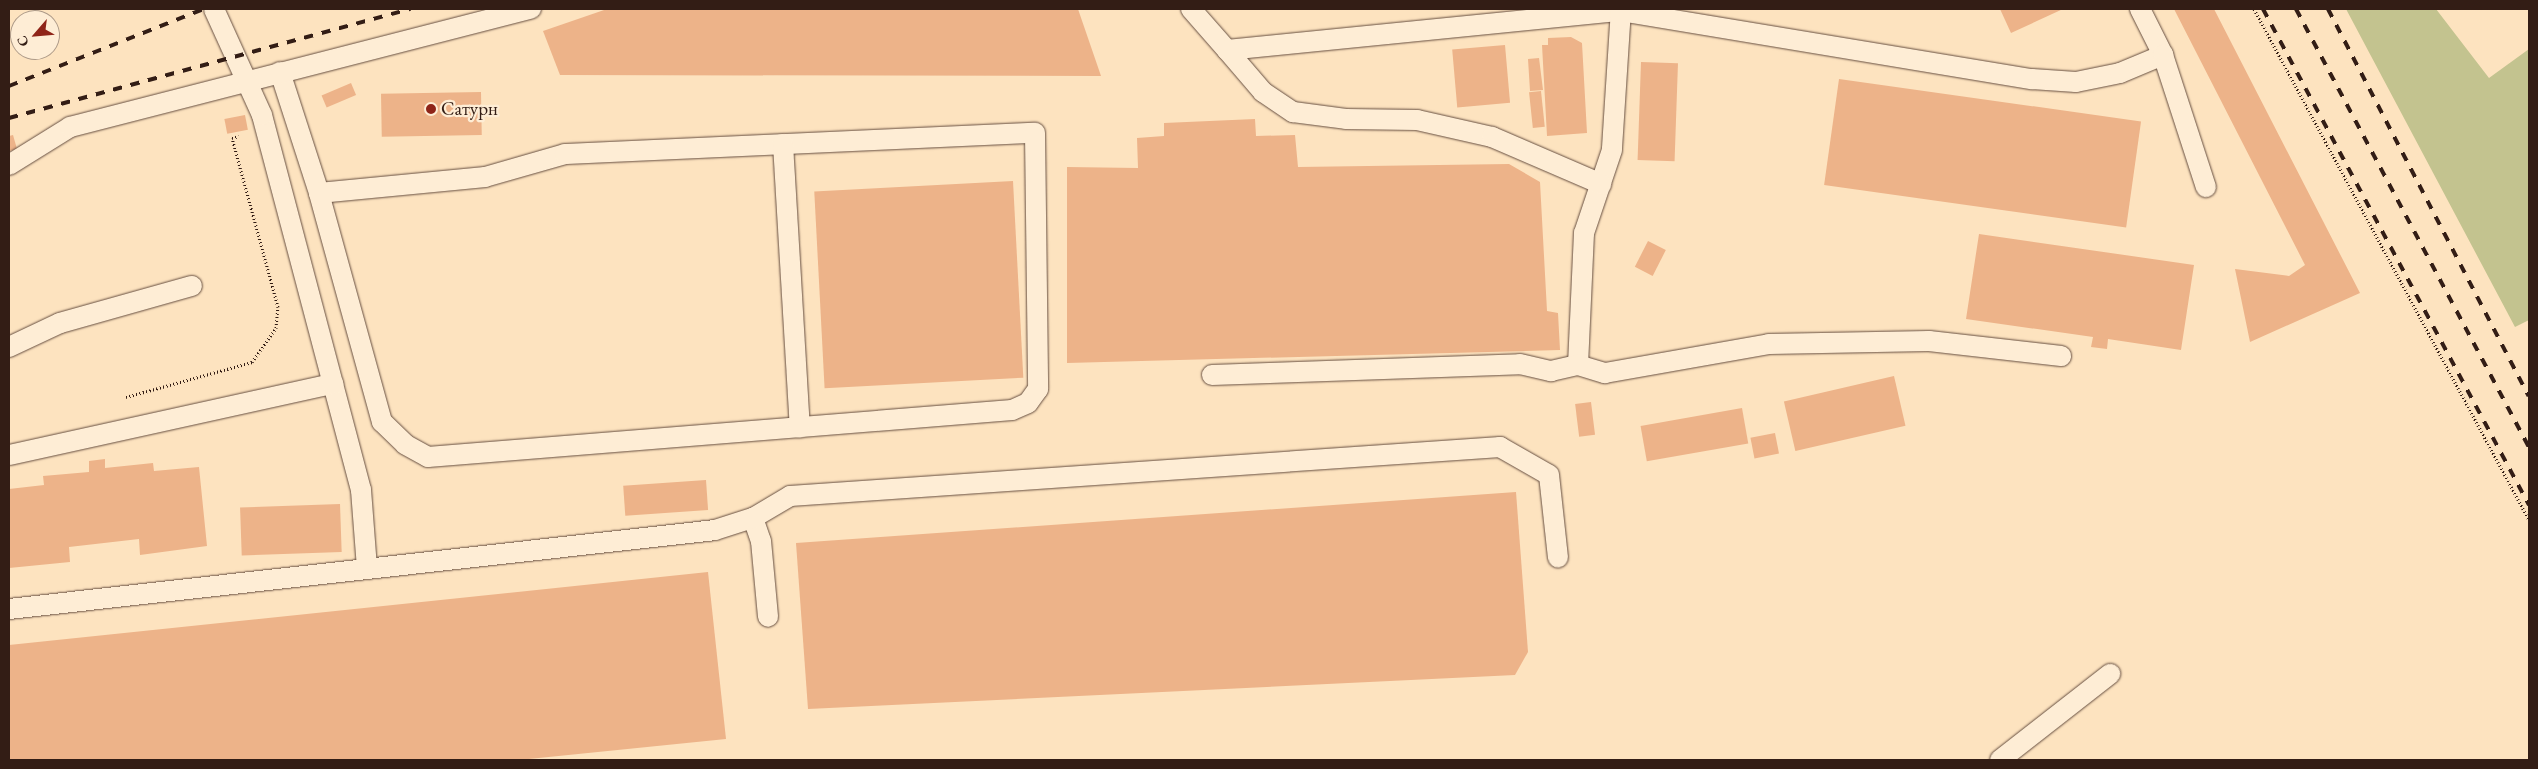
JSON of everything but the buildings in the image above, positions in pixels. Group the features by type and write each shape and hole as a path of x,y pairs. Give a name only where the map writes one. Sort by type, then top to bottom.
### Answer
{"lane":[{"path":"214,9 264,122 362,490 367,568"},
{"path":"9,165 70,127 531,9"},
{"path":"1191,9 1263,92 1293,112 1346,119 1417,120 1492,137 1601,184"},
{"path":"2140,9 2163,56 2206,186"},
{"path":"1226,50 1620,10 2032,79 2076,82 2120,73 2163,56"},
{"path":"1578,365 1584,233 1612,150 1620,10"},
{"path":"280,72 319,193 382,422 405,444 428,457 1012,410 1028,403 1038,389 1040,375 1035,132 565,154 486,177 319,193"},
{"path":"783,144 800,427"},
{"path":"9,347 60,323 192,286"},
{"path":"1212,375 1520,364 1551,370 1578,365 1605,373 1779,344 1929,341 2061,356"},
{"path":"9,455 333,384"},
{"path":"9,609 715,530 753,518 790,496 1500,447 1549,475 1558,558"},
{"path":"753,518 761,541 768,618"},
{"path":"2000,760 2110,674"}],"path":[{"path":"2254,9 2529,520"}],"green space":[{"path":"2346,9 2436,9 2489,78 2529,49 2529,320 2515,327"}],"railway":[{"path":"9,86 203,9"},
{"path":"9,118 410,9"},
{"path":"2263,9 2529,505"},
{"path":"2296,9 2529,447"},
{"path":"2328,9 2529,396"}],"place":[{"name":"Сатурн","path":"431,109"}]}
